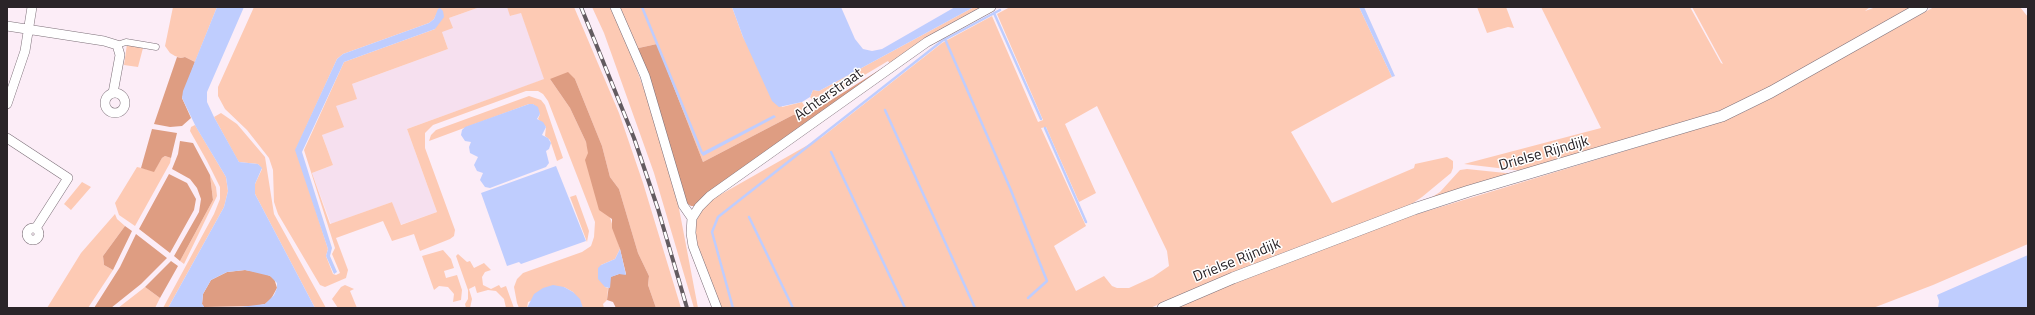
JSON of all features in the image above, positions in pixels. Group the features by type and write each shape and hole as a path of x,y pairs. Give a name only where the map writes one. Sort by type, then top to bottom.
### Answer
{"street":[{"path":"7,104 20,70 32,7"},
{"path":"615,7 645,76 683,205 692,218 691,233 693,246 717,308"},
{"name":"Achterstraat","path":"692,218 699,207 710,196 742,173 928,42 991,7"},
{"name":"Drielse Rijndijk","path":"1163,308 1245,273 1417,208 1469,191 1722,116 1771,92 1922,7"},
{"path":"7,26 104,41 117,45 126,42 156,47"},
{"path":"114,93 120,55 117,45"},
{"path":"7,138 68,178 36,228"}],"shaded area":[{"path":"173,7 217,7 195,62 185,57 181,58 175,56 170,53 165,46"},
{"path":"254,7 480,7 449,18 453,28 442,32 448,49 352,84 357,99 336,106 344,127 322,135 333,165 312,173 330,224 392,202 401,225 437,212 407,129 544,79 521,13 510,16 507,7 574,7 619,113 643,183 681,308 656,308 648,285 649,276 638,253 619,189 610,177 602,146 575,79 550,79 570,108 586,142 620,249 615,259 601,265 605,287 608,288 607,300 603,304 604,308 583,308 573,292 564,287 528,302 527,308 519,308 517,303 514,287 517,279 523,273 582,252 591,246 594,237 595,222 548,101 543,94 538,91 526,91 433,125 425,133 425,148 455,230 454,236 420,251 414,234 392,241 383,221 336,238 348,270 346,278 325,287 320,285 278,214 274,202 273,170 269,158 247,130 225,109 218,96 218,87","holes":["438,11 435,29 344,62 304,150 335,248 332,254 340,273 336,275 333,274 326,256 328,249 296,149 337,59 343,54 429,23 434,19"]},
{"path":"480,7 507,7 511,16 521,12 545,79 407,129 437,212 400,225 392,202 331,224 312,173 333,165 322,135 336,106 352,84 448,49 442,32 449,18"},
{"path":"592,7 613,7 647,97 677,198 698,308 694,308 654,173 604,33"},
{"path":"617,7 732,7 743,37 782,107 802,102 809,114 793,115 703,162 657,44 634,49"},
{"path":"974,7 984,7 891,65 888,61 816,104 810,97 813,90 819,91"},
{"path":"1010,7 1359,7 1392,77 1291,132 1332,203 1414,168 1415,164 1447,157 1453,161 1453,168 1451,173 1422,197 1404,209 1249,267 1150,308 721,308 692,230 700,210 711,200 822,137 942,43 992,16 1038,122 1043,120 997,14","holes":["1097,106 1167,251 1169,266 1153,277 1129,288 1117,288 1112,286 1104,276 1076,291 1054,246 1086,226 1041,128 1046,127 1079,202 1096,193 1065,124"]},
{"path":"1477,7 1506,7 1514,28 1508,27 1487,33"},
{"path":"1541,7 1690,7 1721,63 1723,64 1692,7 1870,7 1865,11 1876,7 1915,7 1728,111 1523,171 1464,164 1601,128"},
{"path":"1934,7 2020,7 2028,17 2028,244 1933,285 1873,308 1173,308 1252,275 1411,216 1720,122 1746,111"},
{"path":"127,44 143,48 138,67 124,65"},
{"path":"657,44 703,162 793,115 809,114 884,67 695,206 691,206 685,202 634,49"},
{"path":"177,57 185,57 195,62 182,98 191,118 182,126 170,127 154,124"},
{"path":"568,72 575,79 602,146 610,177 619,189 638,253 649,276 648,285 656,308 616,308 613,302 607,300 610,277 619,274 626,274 620,249 612,228 612,219 599,210 585,160 588,153 586,142 570,108 550,79"},
{"path":"529,96 541,100 545,105 563,158 557,161 550,140 545,136 546,127 538,119 540,114 533,104 529,104 429,141 431,135 436,130"},
{"path":"221,113 237,124 265,157 274,214 326,308 315,308 255,194 255,184 262,169 258,164 239,162 214,117"},
{"path":"195,125 226,177 228,191 224,207 168,308 163,308 214,214 220,199 220,187 190,131 191,127"},
{"path":"152,129 177,133 171,158 165,156 162,158 154,172 141,168"},
{"path":"180,141 193,143 210,175 213,200 180,261 174,256 199,212 201,199 197,188 190,179 172,169 178,154"},
{"path":"165,156 171,158 170,163 135,226 119,215 115,203 137,167 154,171 162,158"},
{"path":"1467,169 1515,174 1421,204 1440,192 1460,170"},
{"path":"169,174 187,183 196,199 194,210 170,253 139,229"},
{"path":"210,175 216,187 217,196 184,264 180,261 213,200"},
{"path":"82,182 91,187 71,210 64,204"},
{"path":"576,195 589,231 587,242 570,197"},
{"path":"115,214 117,219 125,226 103,256 104,265 113,270 88,308 47,308 81,253"},
{"path":"125,226 132,231 113,270 104,265 103,256"},
{"path":"136,234 167,258 141,284 111,308 94,308 120,267"},
{"path":"443,250 451,259 454,268 444,271 446,278 457,275 462,290 461,300 453,302 454,294 448,287 439,286 434,290 422,256"},
{"path":"458,254 467,262 470,261 474,268 484,263 491,270 485,272 482,277 483,285 491,289 499,285 501,288 506,286 514,308 506,308 504,299 496,291 488,290 477,293 475,286 469,289 472,299 470,308 466,308 465,304 468,299 468,290 456,256"},
{"path":"171,261 178,266 160,298 145,287"},
{"path":"245,270 264,273 274,278 277,288 271,299 265,304 255,306 204,307 202,304 203,294 211,280 227,272"},
{"path":"345,285 354,289 350,291 357,308 338,308 332,299 341,287"},
{"path":"145,287 160,298 155,308 118,308"}],"water":[{"path":"217,7 244,7 207,92 207,102 239,162 258,164 262,168 255,184 255,194 315,308 232,308 265,304 274,295 277,288 277,283 270,276 245,270 227,272 211,280 203,294 202,304 205,308 168,308 224,207 228,191 226,177 196,127 182,98 183,91"},
{"path":"732,7 841,7 855,39 863,49 872,51 882,49 955,7 974,7 819,91 813,90 810,97 802,102 779,107 772,101 743,37"},
{"path":"1359,7 1364,7 1395,76 1392,77"},
{"path":"440,8 443,11 444,17 435,29 344,62 302,152 332,248 330,256 337,272 334,274 326,256 328,249 295,150 337,59 343,54 429,23 434,19 438,9"},
{"path":"529,104 533,104 538,107 540,114 537,119 543,122 546,127 542,135 548,138 551,143 549,149 546,151 549,163 546,167 490,188 485,187 480,180 483,173 477,171 474,165 478,157 470,153 469,147 471,142 465,141 461,135 462,130 465,127"},
{"path":"774,115 776,117 703,156 701,153"},
{"path":"556,166 586,241 521,264 519,262 507,266 481,193"},
{"path":"620,249 626,275 619,274 611,277 610,288 605,287 598,279 598,268 601,265 615,259"},
{"path":"2028,255 2028,308 1938,308 1939,301 1937,295"},
{"path":"553,285 564,287 573,292 580,299 583,308 527,308 534,294 543,288"}],"waterway":[{"path":"642,7 702,153"},
{"path":"733,308 712,232 718,217 942,41 1000,10"},
{"path":"994,13 1041,119"},
{"path":"945,39 1010,188 1047,281 1028,298"},
{"path":"885,110 975,308"},
{"path":"1045,128 1086,222"},
{"path":"831,152 905,308"},
{"path":"749,217 793,308"}],"railway":[{"path":"581,7 634,138 658,209 687,308"}]}
